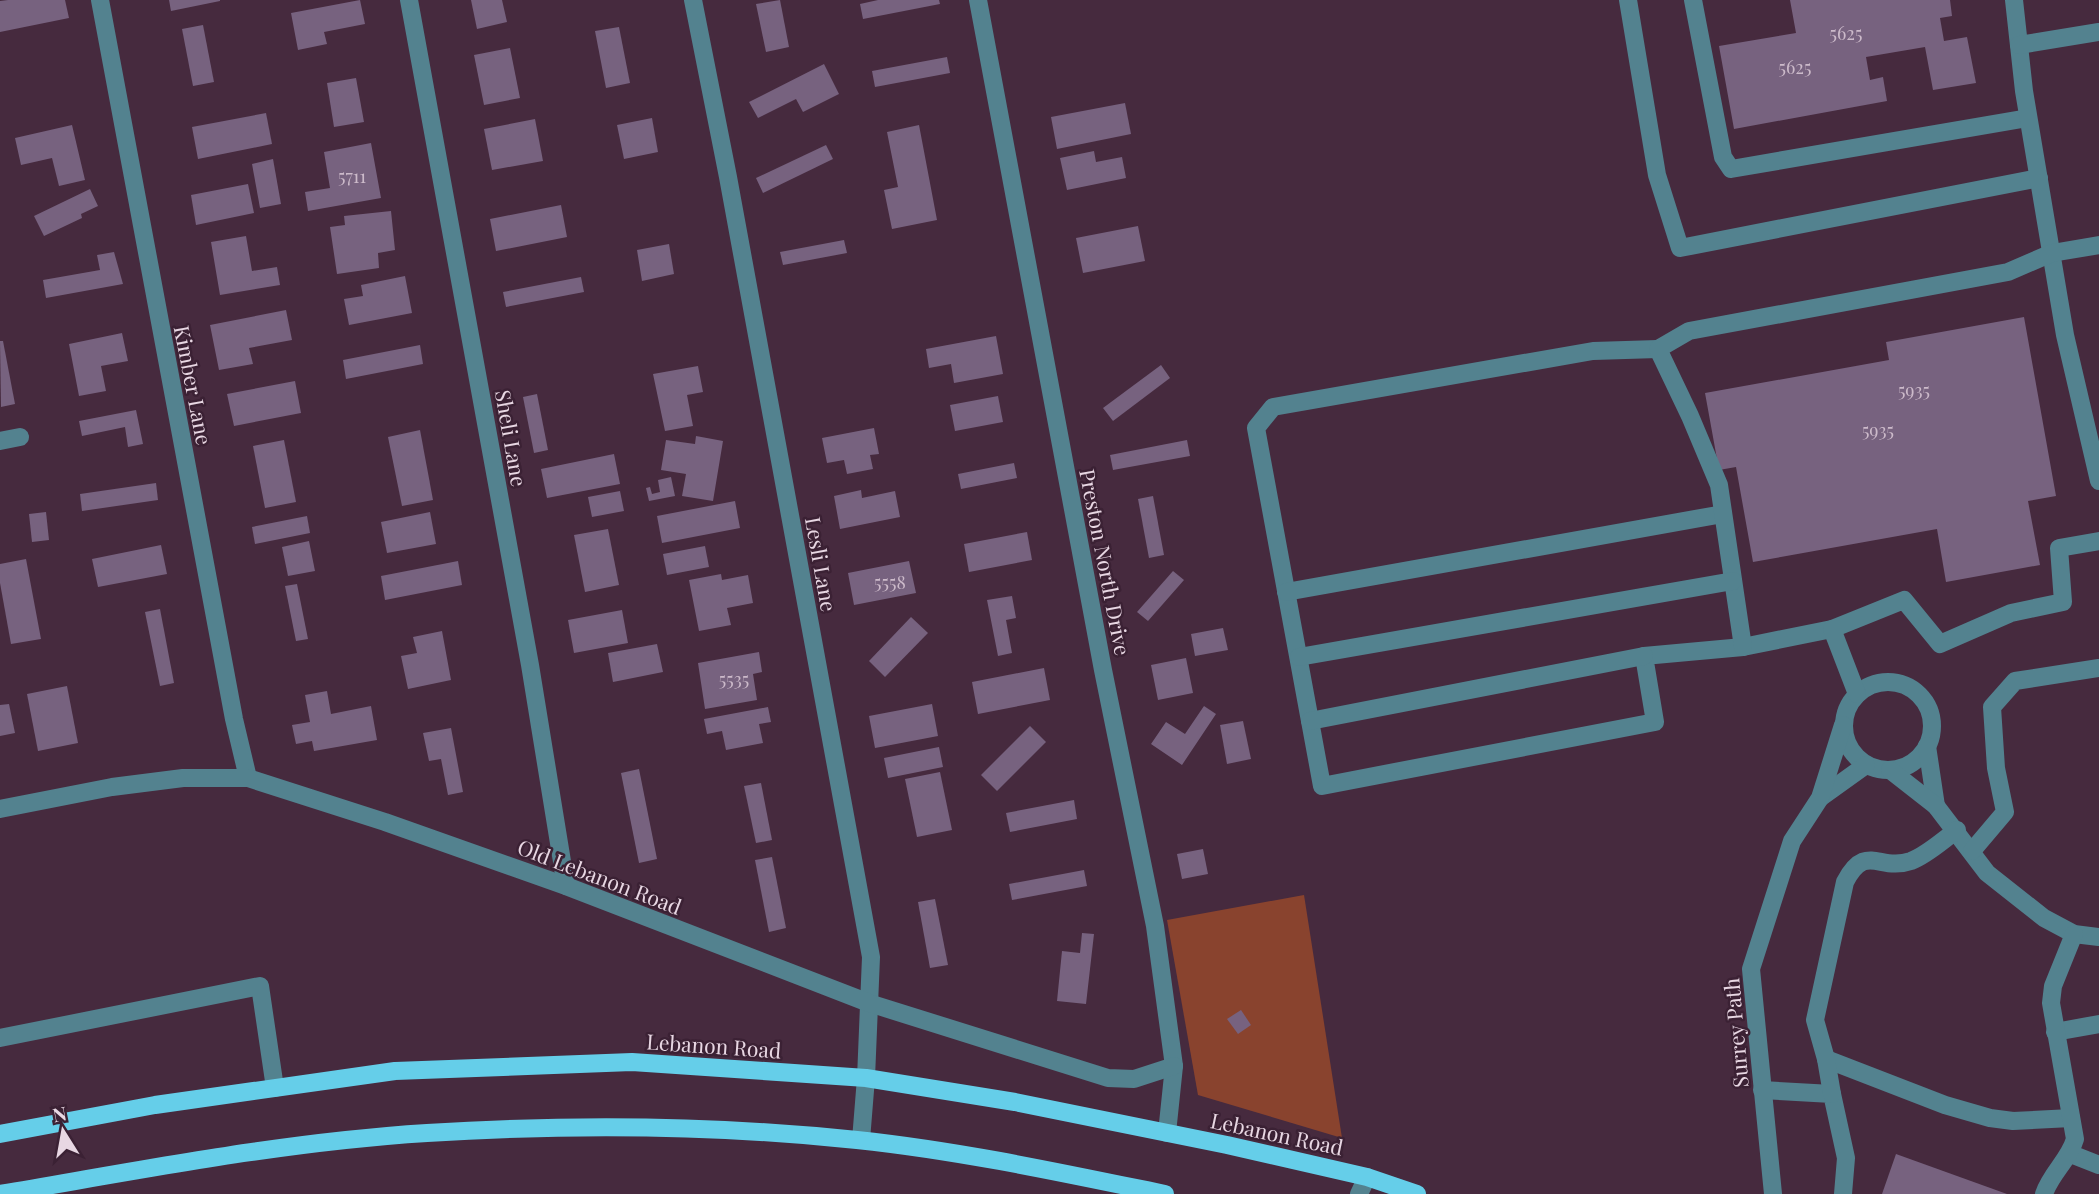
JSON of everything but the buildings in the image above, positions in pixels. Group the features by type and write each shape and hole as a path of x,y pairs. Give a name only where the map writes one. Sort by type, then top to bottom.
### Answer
{"main road":[{"name":"Lebanon Road","path":"0,1134 155,1105 395,1071 632,1062 866,1078 1015,1102 1167,1133 1367,1185 1417,1194"},
{"path":"0,1194 262,1150 424,1133 527,1128 688,1128 861,1140 1007,1162 1165,1194"}],"street":[{"name":"Kimber Lane","path":"100,0 231,706 248,778"},
{"name":"Sheli Lane","path":"409,0 530,665 566,886"},
{"name":"Lesli Lane","path":"693,0 871,957 861,1140"},
{"name":"Preston North Drive","path":"978,0 1102,670 1155,926 1174,1066 1167,1133"},
{"path":"1628,0 1657,175 1680,248 2039,178"},
{"path":"1693,0 1723,157 1731,169 2028,118"},
{"path":"2014,0 2028,118 2065,335 2099,481"},
{"path":"2019,45 2099,32"},
{"path":"1644,656 1656,722 1322,786 1256,428 1273,407 1593,352 1658,349 1689,331 2008,272 2052,253 2099,245"},
{"path":"1658,349 1719,485 1742,647"},
{"path":"0,441 20,437"},
{"path":"1286,592 1723,514"},
{"path":"1310,721 1644,656 1742,647 1832,629 1904,600 1940,644 2011,613 2063,602 2059,548 2099,541"},
{"path":"1299,657 1733,581"},
{"path":"1832,629 1857,694 1875,684 1896,682 1915,691 1927,706 1932,726 1927,746 1936,806"},
{"path":"1972,851 2005,812 1996,768 1992,707 2015,681 2099,668"},
{"name":"Surrey Path","path":"1773,1194 1751,969 1792,841 1821,798 1847,708 1857,694"},
{"path":"1843,725 1847,743 1857,758 1866,765 1890,770 1936,806 1987,873 2044,918 2074,934 2099,937"},
{"path":"1890,770 1914,762 1927,746"},
{"name":"Surrey Path","path":"1821,798 1866,765"},
{"name":"Old Lebanon Road","path":"0,809 112,787 183,778 248,778 385,822 566,886 869,1003 1108,1079 1134,1079 1174,1066"},
{"path":"1843,1194 1846,1157 1826,1059 1815,1020 1845,882 1854,865 1866,860 1895,863 1911,861 1957,831"},
{"path":"2044,1194 2054,1173 2071,1154 2075,1139 2051,1003 2053,986 2074,934"},
{"path":"0,1038 260,986 275,1088"},
{"path":"2055,1032 2099,1024"},
{"path":"1826,1059 1945,1105 1990,1118 2013,1121 2071,1118"},
{"path":"1762,1090 1832,1094"},
{"path":"2071,1154 2099,1165"},
{"path":"1359,1194 1367,1185"}],"shaded area":[{"path":"1304,895 1342,1138 1198,1095 1167,920"}]}
